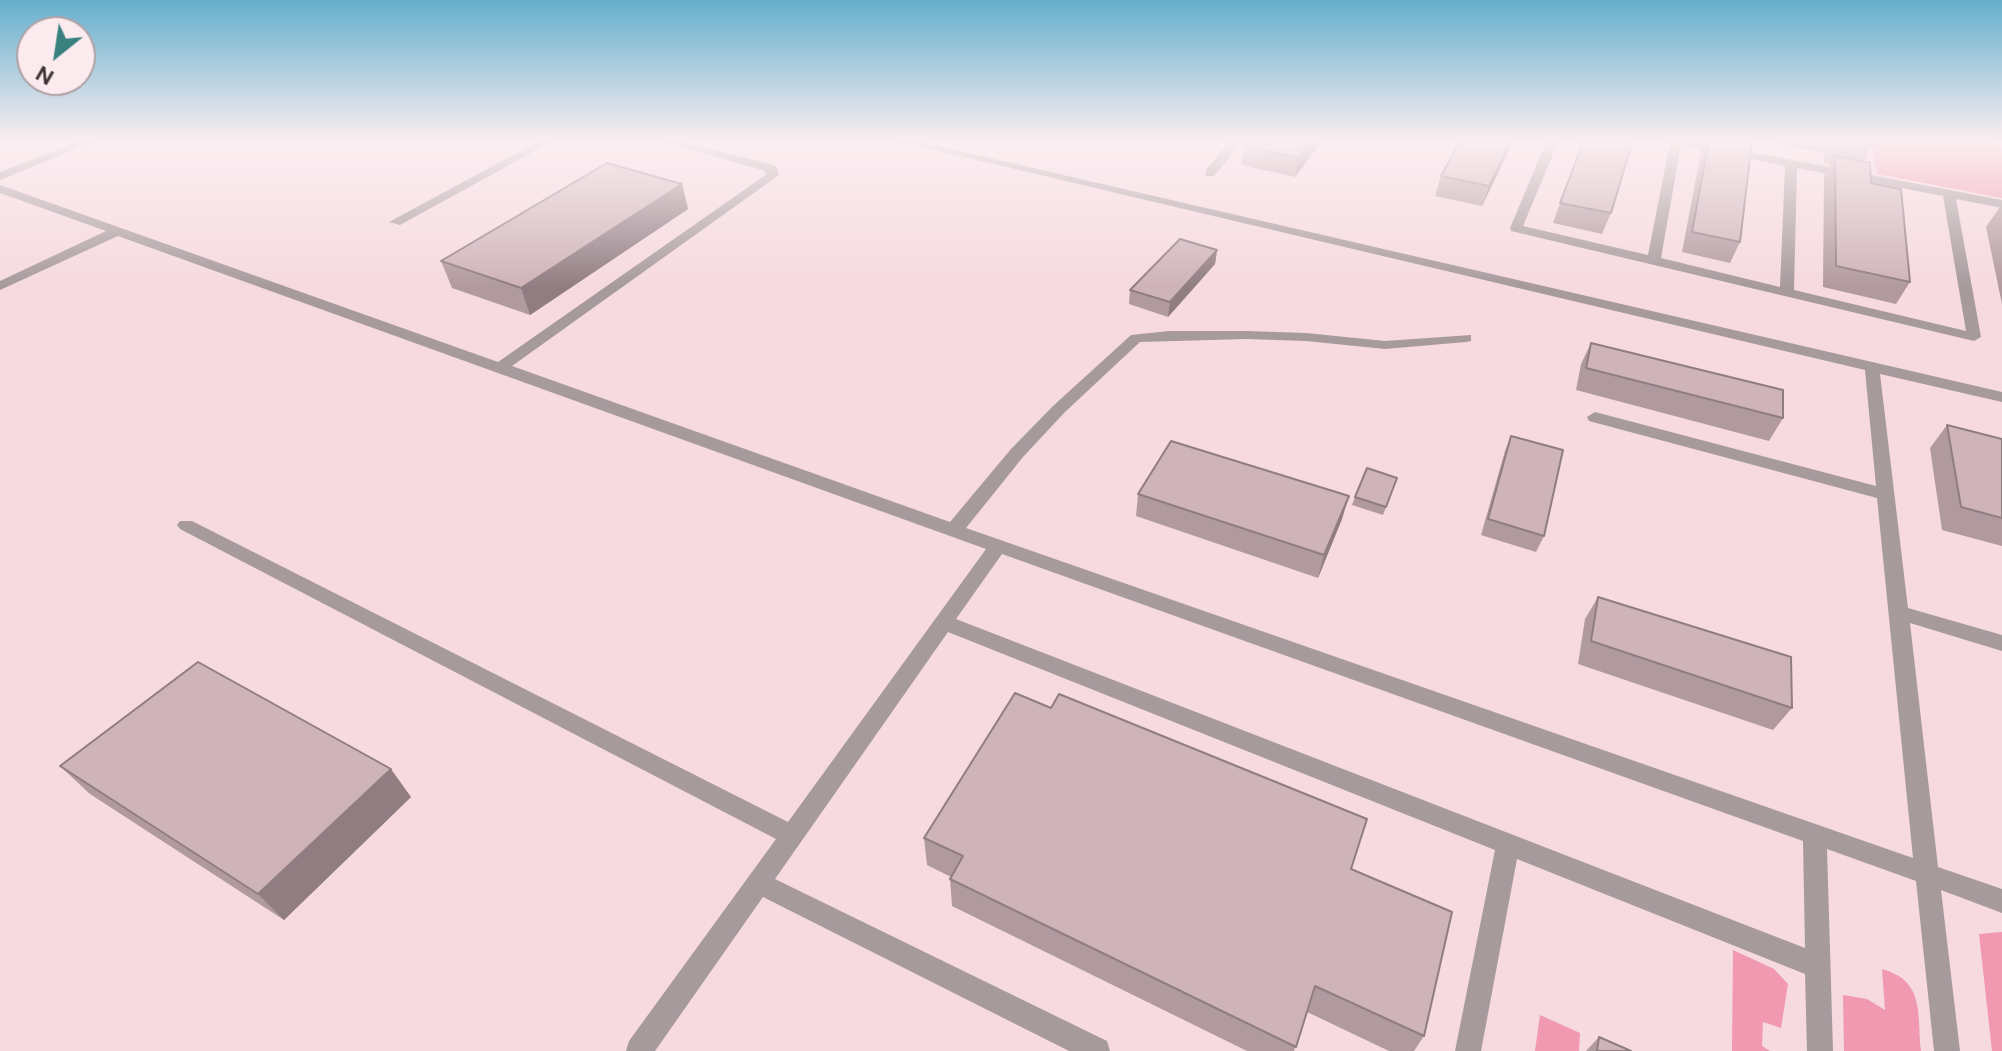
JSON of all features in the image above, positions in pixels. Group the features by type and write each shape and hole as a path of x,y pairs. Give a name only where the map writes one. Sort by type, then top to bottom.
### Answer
{"lane":[{"path":"0,189 2002,901"},
{"path":"395,222 457,189"},
{"path":"501,367 753,189"},
{"path":"1108,189 2002,397"},
{"path":"1532,189 1516,228 1974,337 1949,194"},
{"path":"1654,260 1666,189"},
{"path":"1787,291 1790,189"},
{"path":"1924,189 2002,204"},
{"path":"0,286 120,230"},
{"path":"954,530 1027,442 1127,343 1136,338 1169,335 1276,336 1385,345 1466,338"},
{"path":"1872,367 1947,1051"},
{"path":"1595,417 1884,494"},
{"path":"186,525 792,836"},
{"path":"639,1051 998,546"},
{"path":"1898,612 2002,643"},
{"path":"945,623 1818,966"},
{"path":"1815,834 1820,1051"},
{"path":"1468,1051 1508,846"},
{"path":"759,883 1097,1051"}],"shaded area":[{"path":"1955,189 2002,189 2002,198"},
{"path":"2002,932 2002,1051 1992,1051 1979,934"},
{"path":"1733,950 1774,969 1788,984 1781,1028 1763,1022 1762,1046 1770,1051 1732,1051"},
{"path":"1882,969 1896,974 1912,990 1918,1012 1921,1051 1844,1051 1843,995 1867,999 1885,1010"},
{"path":"1540,1015 1580,1033 1579,1051 1535,1051"}],"building":[{"path":"563,189 674,189 521,288 441,261"},
{"path":"1565,189 1618,189 1611,213 1560,203"},
{"path":"1700,189 1746,189 1740,242 1692,232"},
{"path":"1835,189 1901,189 1910,282 1836,266"},
{"path":"1180,239 1217,250 1170,302 1130,290"},
{"path":"1591,343 1783,390 1783,418 1586,368"},
{"path":"1947,425 2002,439 2002,518 1961,507"},
{"path":"1511,436 1563,450 1544,536 1488,519"},
{"path":"1171,441 1349,496 1324,555 1138,494"},
{"path":"1367,468 1397,478 1386,507 1355,497"},
{"path":"1598,597 1791,657 1792,708 1591,641"},
{"path":"198,662 391,769 258,894 60,766"},
{"path":"1015,693 1051,708 1059,694 1367,819 1351,869 1452,912 1424,1036 1315,986 1296,1047 950,879 963,856 924,838"},
{"path":"1599,1037 1631,1051 1597,1051"}]}
